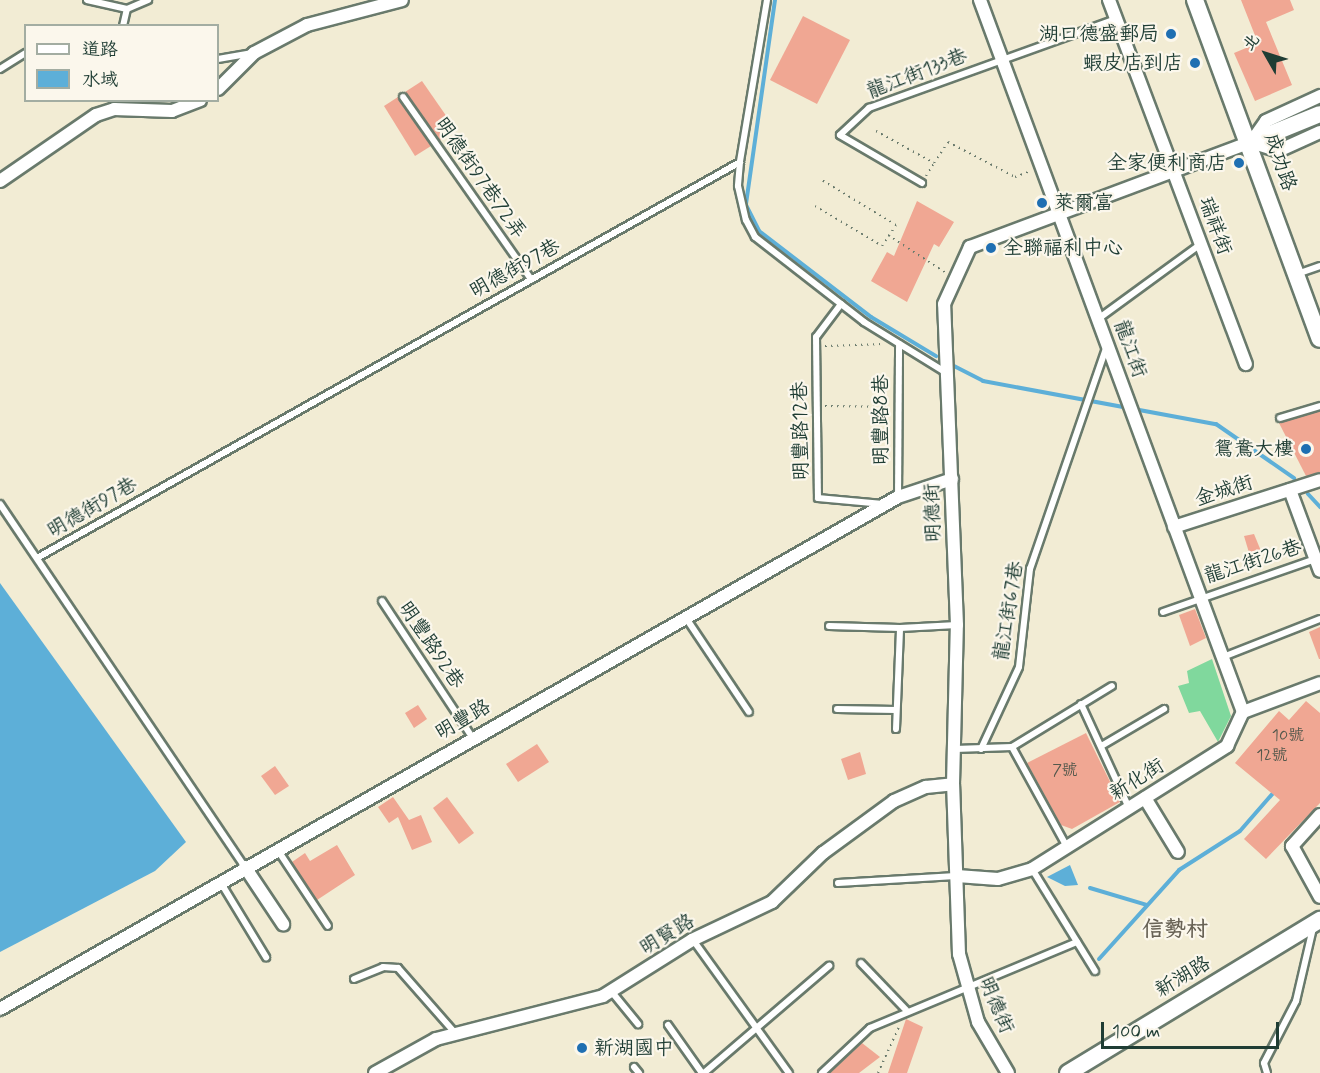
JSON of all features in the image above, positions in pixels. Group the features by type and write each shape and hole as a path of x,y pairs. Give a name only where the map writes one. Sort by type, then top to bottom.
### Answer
{"street":[{"path":"219,88 254,53 307,26 402,0"},
{"name":"龍江街","path":"980,0 1243,712"},
{"name":"瑞祥街","path":"1109,0 1246,364"},
{"name":"成功路","path":"1195,0 1251,142 1320,339"},
{"path":"1251,142 1266,121 1320,96"},
{"path":"0,181 96,115 114,109 171,111 195,102"},
{"path":"1251,142 1320,114"},
{"path":"1251,142 1278,151 1320,132"},
{"name":"明德街","path":"1008,1073 964,986 954,783 957,625 944,304 970,247 1251,142"},
{"name":"明豐路","path":"0,1009 472,737 898,497 952,479"},
{"name":"金城街","path":"1174,528 1320,480"},
{"path":"1290,490 1318,565"},
{"path":"1243,712 1320,683"},
{"name":"新化街","path":"957,876 999,879 1032,869 1227,746 1243,712"},
{"name":"明賢路","path":"375,1073 409,1051 456,1035 611,991 692,940 772,902 823,853 894,801 926,787 954,783"},
{"path":"1145,798 1178,852"},
{"path":"1320,815 1292,846 1320,897"},
{"path":"245,867 283,924"},
{"name":"新湖路","path":"1068,1073 1317,922"}],"lane":[{"path":"87,0 127,9 148,0"},
{"path":"767,0 740,162 741,206 755,237 841,304 945,372"},
{"path":"123,24 127,9"},
{"path":"1002,59 1116,19"},
{"path":"219,59 254,53"},
{"path":"0,69 24,54"},
{"name":"龍江街133巷","path":"922,183 840,135 869,108 1002,59"},
{"name":"明德街97巷72弄","path":"403,97 531,279"},
{"name":"明德街97巷","path":"37,558 740,162"},
{"path":"1098,319 1201,244"},
{"path":"1297,275 1320,266"},
{"name":"明豐路12巷","path":"841,304 816,337 818,498 886,505"},
{"name":"明豐路8巷","path":"898,497 895,407 899,344"},
{"name":"龍江街67巷","path":"981,749 1019,668 1030,569 1107,345"},
{"path":"1280,418 1320,406"},
{"path":"0,504 245,867"},
{"name":"龍江街26巷","path":"1163,612 1200,597 1318,565"},
{"name":"明豐路92巷","path":"382,601 472,737"},
{"path":"686,617 749,712"},
{"path":"1223,657 1320,619"},
{"path":"829,626 900,628 957,625"},
{"path":"896,729 900,628"},
{"path":"955,748 1012,747 1112,686"},
{"path":"1081,704 1103,745 1129,808"},
{"path":"837,709 896,710"},
{"path":"1103,745 1164,709"},
{"path":"1012,747 1067,847"},
{"path":"276,849 328,926"},
{"path":"1032,869 1095,971"},
{"path":"838,883 957,876"},
{"path":"220,882 266,957"},
{"path":"1267,1073 1264,1063 1296,1001 1317,922"},
{"path":"692,940 789,1073"},
{"path":"822,1073 850,1041 906,1010 1077,942"},
{"path":"861,963 906,1010"},
{"path":"668,1025 703,1073 758,1031 829,966"},
{"path":"354,979 382,967 398,968 456,1035"},
{"path":"611,991 638,1024"},
{"path":"634,1067 639,1073"}],"path":[{"path":"876,131 934,163"},
{"path":"922,183 948,142 1015,177 1042,168"},
{"path":"815,206 882,246 896,225 822,180"},
{"path":"888,235 955,279"},
{"path":"816,346 899,344"},
{"path":"817,407 895,407"},
{"path":"878,1073 906,1010"}],"green space":[{"path":"1212,659 1231,716 1218,742 1200,711 1189,713 1178,686 1189,683 1187,671"}],"water":[{"path":"0,583 186,842 155,871 0,952"},
{"path":"1070,865 1078,885 1065,886 1047,877"}],"building":[{"path":"1241,0 1290,0 1294,10 1266,22 1292,85 1255,101 1234,53 1258,43"},
{"path":"803,16 850,40 817,104 770,80"},
{"path":"422,81 456,130 440,140 405,92"},
{"path":"398,97 431,146 415,156 384,106"},
{"path":"917,201 954,222 939,247 934,244 907,302 871,281 887,252 894,256"},
{"name":"鴛鴦大樓","path":"1320,411 1320,472 1306,476 1279,423"},
{"path":"1254,534 1261,551 1250,556 1244,536"},
{"path":"1195,609 1206,638 1190,646 1179,615"},
{"path":"1320,627 1320,659 1319,659 1309,632"},
{"path":"1306,701 1320,713 1320,803 1266,859 1244,839 1280,800 1235,763 1279,711 1289,720"},
{"path":"418,705 427,719 414,728 405,713"},
{"path":"1086,733 1120,802 1072,829 1061,825 1027,763"},
{"path":"537,744 549,762 518,782 506,764"},
{"path":"860,752 866,774 848,780 841,759"},
{"path":"275,766 289,786 275,795 261,776"},
{"path":"393,797 409,820 421,815 432,842 412,850 398,817 389,823 378,807"},
{"path":"447,797 474,833 459,844 433,808"},
{"path":"337,845 355,875 317,900 292,862 305,853 310,861"},
{"path":"906,1019 923,1027 907,1073 888,1073"},
{"path":"862,1043 880,1057 859,1073 830,1073"}],"waterway":[{"path":"775,0 746,205 759,231 871,317 936,356"},
{"path":"954,366 983,381 1216,424 1294,478"},
{"path":"1308,494 1320,507"},
{"path":"1099,959 1179,870 1240,831 1274,792"},
{"path":"1090,888 1147,905"}],"place":[{"name":"湖口德盛郵局","path":"1171,34"},
{"name":"蝦皮店到店","path":"1195,63"},
{"name":"全家便利商店","path":"1239,163"},
{"name":"萊爾富","path":"1042,203"},
{"name":"全聯福利中心","path":"991,248"},
{"name":"鴛鴦大樓","path":"1306,449"},
{"name":"新湖國中","path":"582,1048"}],"district":[{"name":"信勢村","path":"1175,931"}]}
